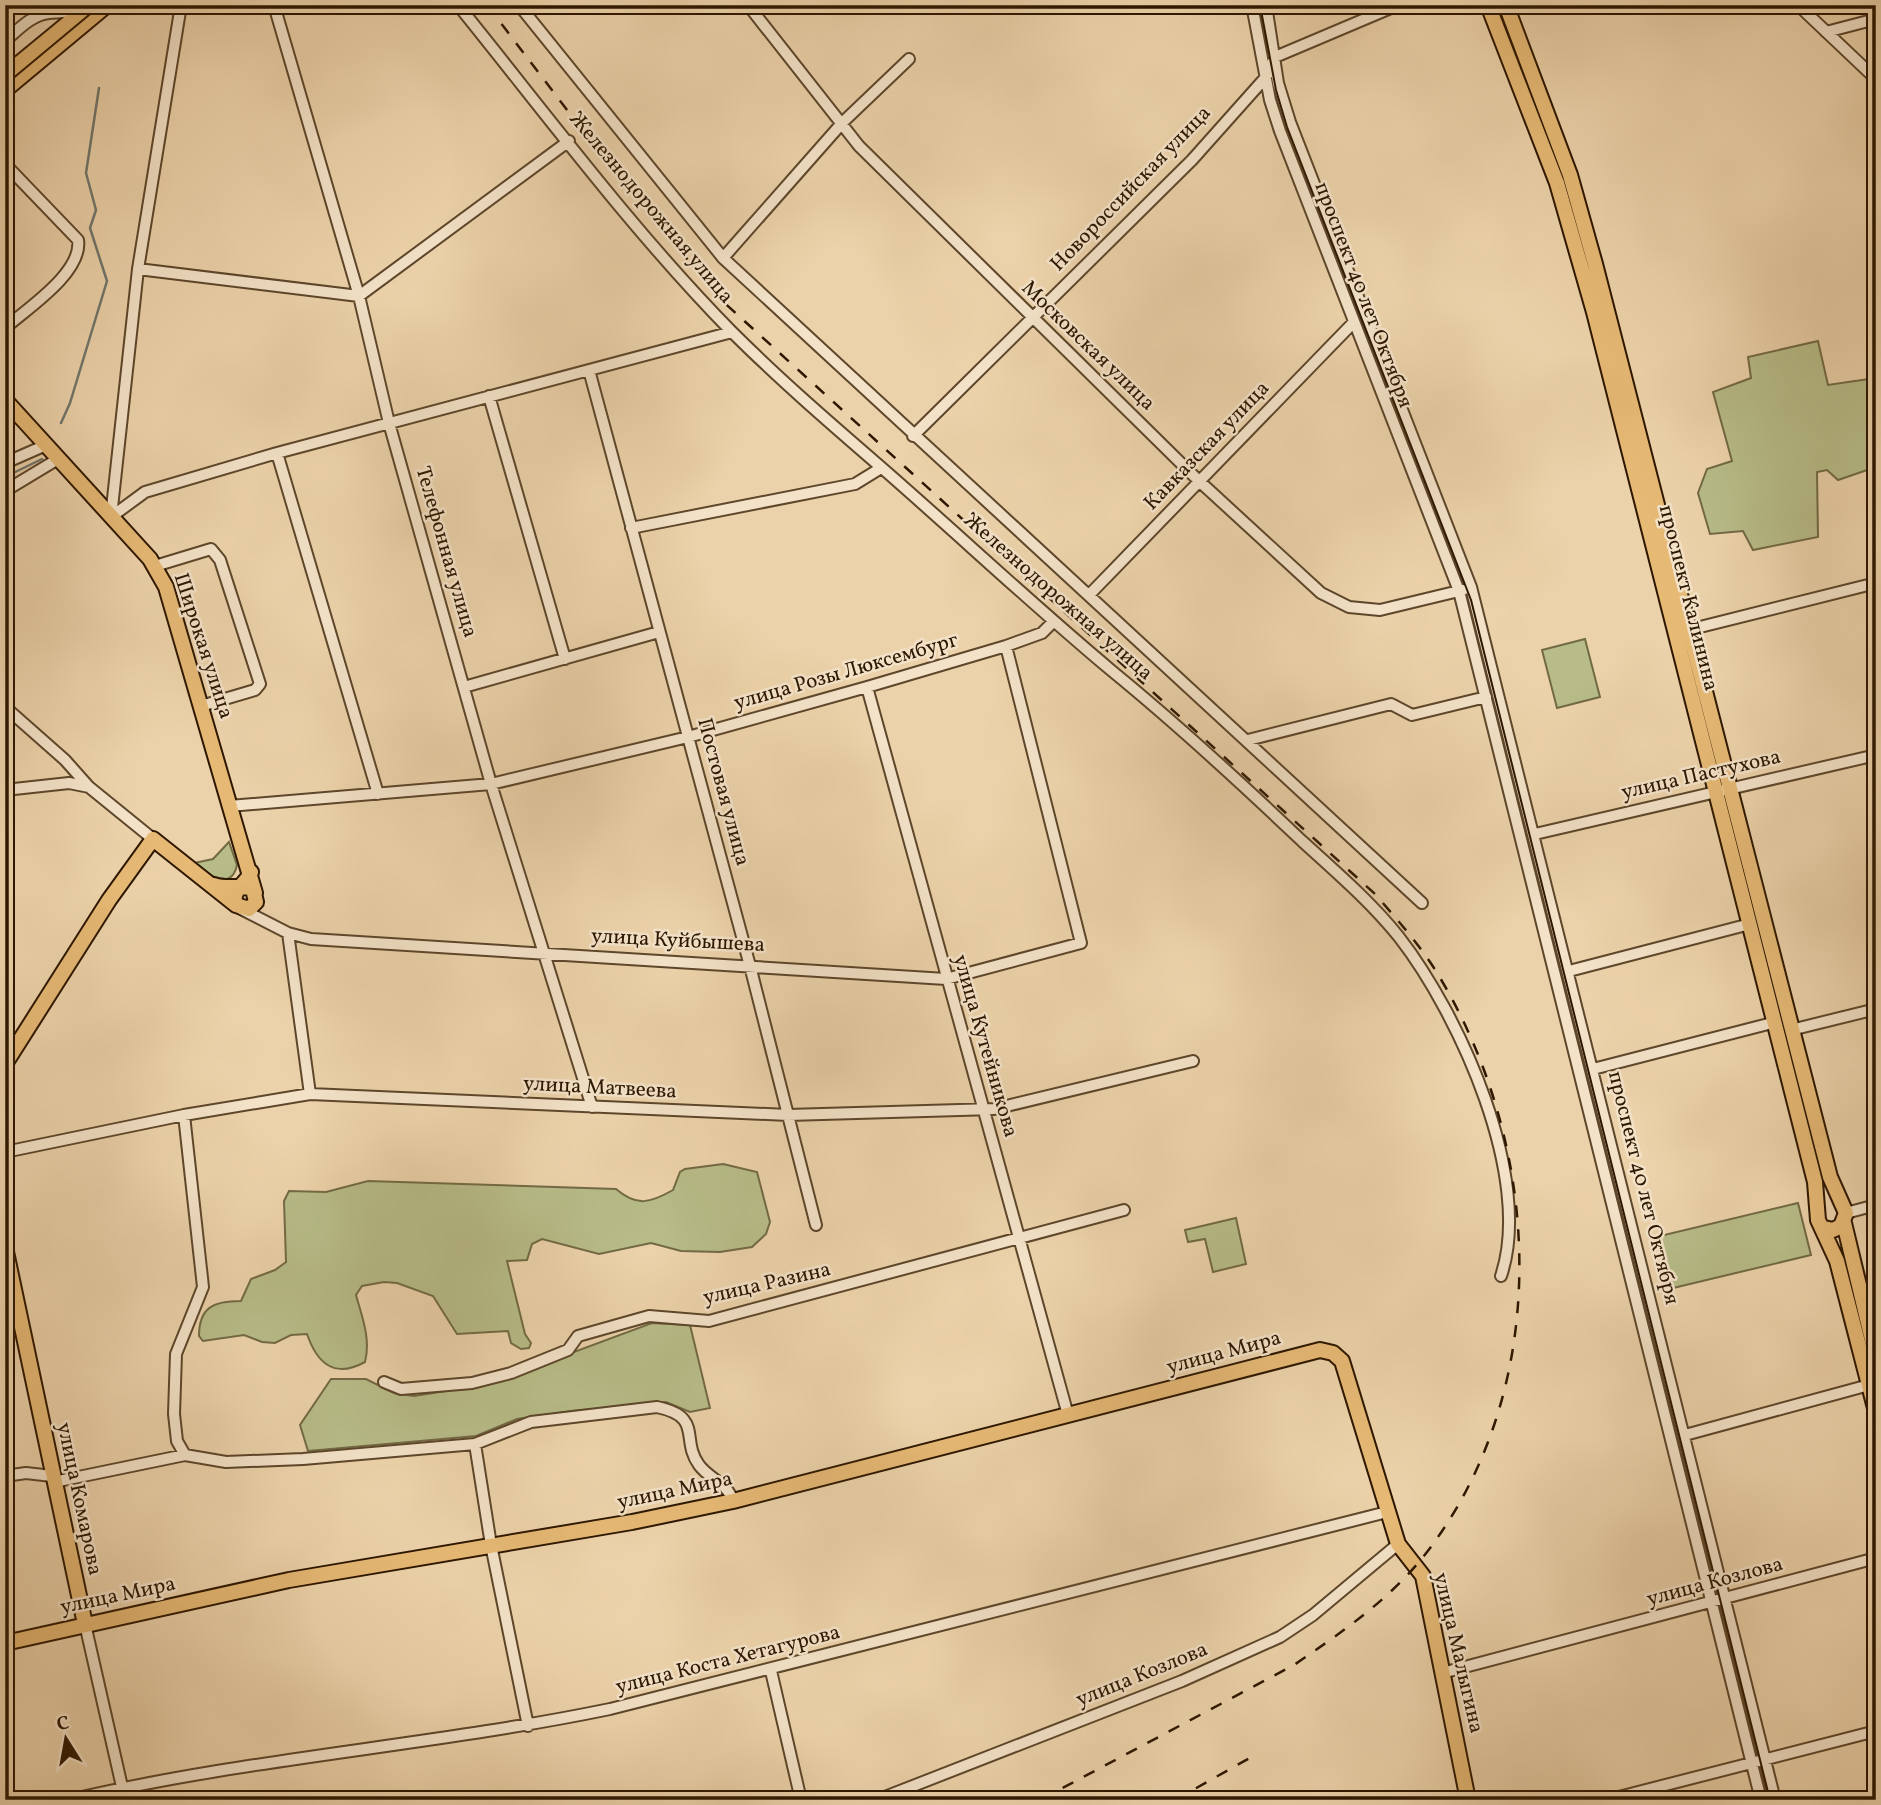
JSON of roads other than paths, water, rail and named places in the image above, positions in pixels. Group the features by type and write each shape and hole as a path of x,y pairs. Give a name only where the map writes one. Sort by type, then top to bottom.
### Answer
{"main road":[{"path":"5,90 88,5"},
{"path":"5,75 107,5"},
{"name":"проспект Калинина","path":"1488,5 1557,183 1575,243 1722,790 1843,1213 1876,1356"},
{"name":"проспект Калинина","path":"1506,5 1570,175 1592,251 1688,630 1749,924 1815,1182 1818,1220 1837,1261 1876,1412"},
{"name":"Широкая улица","path":"5,400 155,566 166,587 243,858 251,872 256,895"},
{"path":"5,1064 109,900 153,839"},
{"name":"улица Куйбышева","path":"153,839 238,906"},
{"path":"210,884 239,888 248,887 256,895 253,906 238,906 234,896 239,888 251,872"},
{"path":"1819,1209 1825,1202 1843,1213 1837,1229 1824,1228"},
{"name":"улица Комарова","path":"5,1247 13,1323 53,1479 85,1624"},
{"name":"улица Мира","path":"5,1643 289,1580 733,1501 1320,1350 1333,1353 1342,1361"},
{"name":"улица Малыгина","path":"1342,1361 1398,1544 1423,1576 1468,1800"}],"street":[{"path":"5,41 48,9 68,13 88,5"},
{"path":"111,517 138,269 168,69 181,5"},
{"name":"Телефонная улица","path":"274,5 359,296 389,424 491,784 592,1107"},
{"name":"Железнодорожная улица","path":"458,5 655,249 732,332 1053,622 1192,737 1396,933 1425,972 1472,1065 1498,1141 1508,1223 1508,1256 1501,1276"},
{"name":"Железнодорожная улица","path":"519,5 723,258 1422,903"},
{"name":"Московская улица","path":"748,5 859,146 1198,480 1321,593 1349,607 1380,610 1459,592"},
{"name":"проспект 40 лет Октября","path":"1252,5 1280,131 1352,324 1459,592 1617,1235 1761,1800"},
{"name":"проспект 40 лет Октября","path":"1266,5 1278,83 1290,122 1471,587 1727,1599 1775,1800"},
{"path":"1275,57 1398,5"},
{"path":"1798,5 1876,79"},
{"path":"1826,32 1876,19"},
{"name":"Новороссийская улица","path":"913,436 1192,160 1266,77 1275,57"},
{"path":"723,258 842,122 909,59"},
{"path":"138,269 359,296 569,141"},
{"path":"5,164 78,240 80,252 72,268 5,328"},
{"name":"Кавказская улица","path":"1090,594 1352,324"},
{"path":"111,517 145,492 277,453 732,332"},
{"name":"Постовая улица","path":"589,370 750,966 816,1225"},
{"path":"489,396 565,659"},
{"path":"5,463 46,445"},
{"path":"277,453 378,794"},
{"path":"5,492 58,458"},
{"path":"631,527 855,484 881,468"},
{"path":"155,566 211,549 220,560 260,684 255,690 201,706"},
{"path":"1688,630 1876,583"},
{"path":"1459,592 1471,587"},
{"name":"улица Розы Люксембург","path":"229,806 491,784 688,737 867,687 1006,646 1042,633 1053,622"},
{"path":"464,687 659,632"},
{"name":"улица Куйбышева","path":"238,906 288,933 331,941 946,979 1081,943 1006,646"},
{"name":"улица Кутейникова","path":"867,687 1068,1415"},
{"path":"1248,740 1391,704 1412,715 1486,697"},
{"path":"5,707 65,760 89,787 153,839"},
{"name":"улица Пастухова","path":"1535,834 1876,755"},
{"path":"5,790 69,783 89,787"},
{"path":"256,895 271,923"},
{"path":"1569,971 1749,924"},
{"path":"288,933 310,1094"},
{"path":"1791,1030 1876,1009"},
{"path":"1593,1069 1776,1022"},
{"name":"улица Матвеева","path":"5,1152 184,1115 310,1094 788,1115 983,1109 1193,1061"},
{"path":"184,1115 203,1287 176,1354 174,1414 177,1441 185,1455"},
{"path":"1843,1213 1876,1205"},
{"name":"улица Разина","path":"384,1382 401,1389 472,1383 511,1373 568,1350 578,1336 649,1316 709,1321 1124,1210"},
{"path":"1685,1435 1869,1385"},
{"path":"5,1476 26,1474 53,1479 185,1455 226,1462 303,1459 475,1444 531,1422 657,1407 674,1410 686,1421 698,1465 730,1490 733,1501"},
{"path":"475,1444 491,1545 528,1726"},
{"name":"улица Коста Хетагурова","path":"69,1800 123,1787 323,1754 528,1726 771,1671 1387,1512"},
{"name":"улица Козлова","path":"877,1800 1182,1681 1280,1637 1313,1615 1398,1544"},
{"name":"улица Козлова","path":"1442,1673 1876,1558"},
{"name":"улица Комарова","path":"85,1624 125,1800"},
{"path":"771,1671 801,1800"},
{"path":"1607,1800 1876,1731"}],"waterway":[{"path":"61,423 70,403 107,281 90,228 96,210 86,173 99,88"},
{"path":"5,477 42,459"}],"tram line":[{"path":"5,85 101,5"},
{"path":"1260,5 1276,90 1287,127 1471,600 1770,1800"}],"railway":[{"path":"487,5 587,136 718,297 1375,894 1434,968 1470,1036 1497,1109 1513,1185 1519,1263 1514,1340 1497,1415 1469,1486 1427,1552 1382,1600 1294,1665 1040,1800"},
{"path":"1175,1800 1255,1755"}]}
